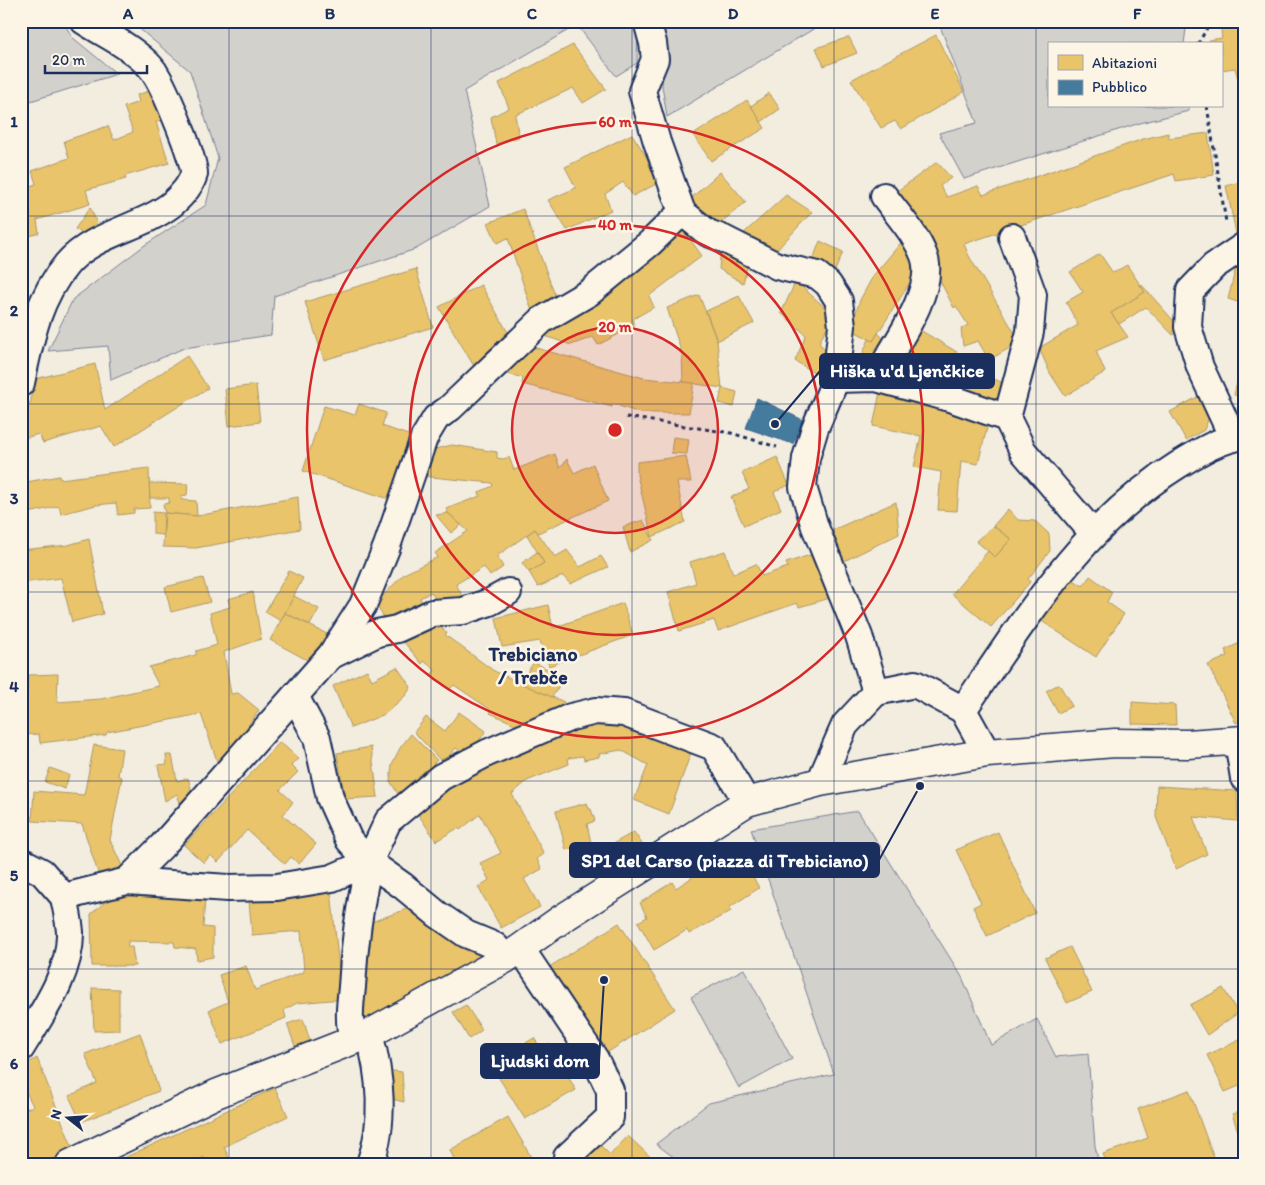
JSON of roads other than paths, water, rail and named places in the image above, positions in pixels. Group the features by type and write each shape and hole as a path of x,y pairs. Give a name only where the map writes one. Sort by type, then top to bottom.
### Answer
{"main road":[{"path":"77,1162 216,1094 361,1037 513,954 564,918 747,802 820,782 987,754 1115,743 1188,744 1241,741"}],"street":[{"path":"21,383 32,332 42,303 68,263 82,250 134,227 172,204 186,189 194,173 191,157 156,75 141,57 84,21"},
{"path":"647,21 654,43 655,59 642,91 657,142 682,212 708,233 777,266 817,275 828,284 839,300 842,326 836,379 815,428 806,458 803,487 815,527 859,636 876,692"},
{"path":"876,378 919,304 925,278 925,258 884,196"},
{"path":"127,880 162,846 332,656 363,604 387,546 424,438 436,418 450,408 542,320 590,292 650,243 682,212"},
{"path":"1012,237 1033,295 1030,332 1007,418 1023,451 1093,533"},
{"path":"963,710 1045,590 1093,533 1158,477 1201,450 1238,437 1200,368 1188,327 1190,292 1214,266 1237,250"},
{"path":"836,379 876,378 953,399 1007,418"},
{"path":"332,656 376,633 397,629 432,614 463,610 508,592"},
{"path":"820,782 845,725 876,692 915,684 963,710 987,754"},
{"path":"295,696 317,738 330,798 349,840 369,862 466,934 513,954 595,1059 610,1090 610,1116 567,1158"},
{"path":"370,1164 380,1108 378,1066 361,1037 349,1026 352,973 359,912 369,862 388,821 441,777 487,753 571,716 596,711 624,713 714,747 747,802"},
{"path":"1241,741 1244,778"},
{"path":"21,861 42,872 64,897 70,932 64,969 48,1002 21,1048"},
{"path":"64,897 127,880 228,888 277,887 332,878 369,862"}],"place":[{"name":"Hiška u'd Ljenčkice","path":"775,424"},
{"name":"SP1 del Carso (piazza di Trebiciano)","path":"920,786"},
{"name":"Ljudski dom","path":"604,980"}],"district":[{"name":"Trebiciano / Trebče","path":"533,666"}]}
